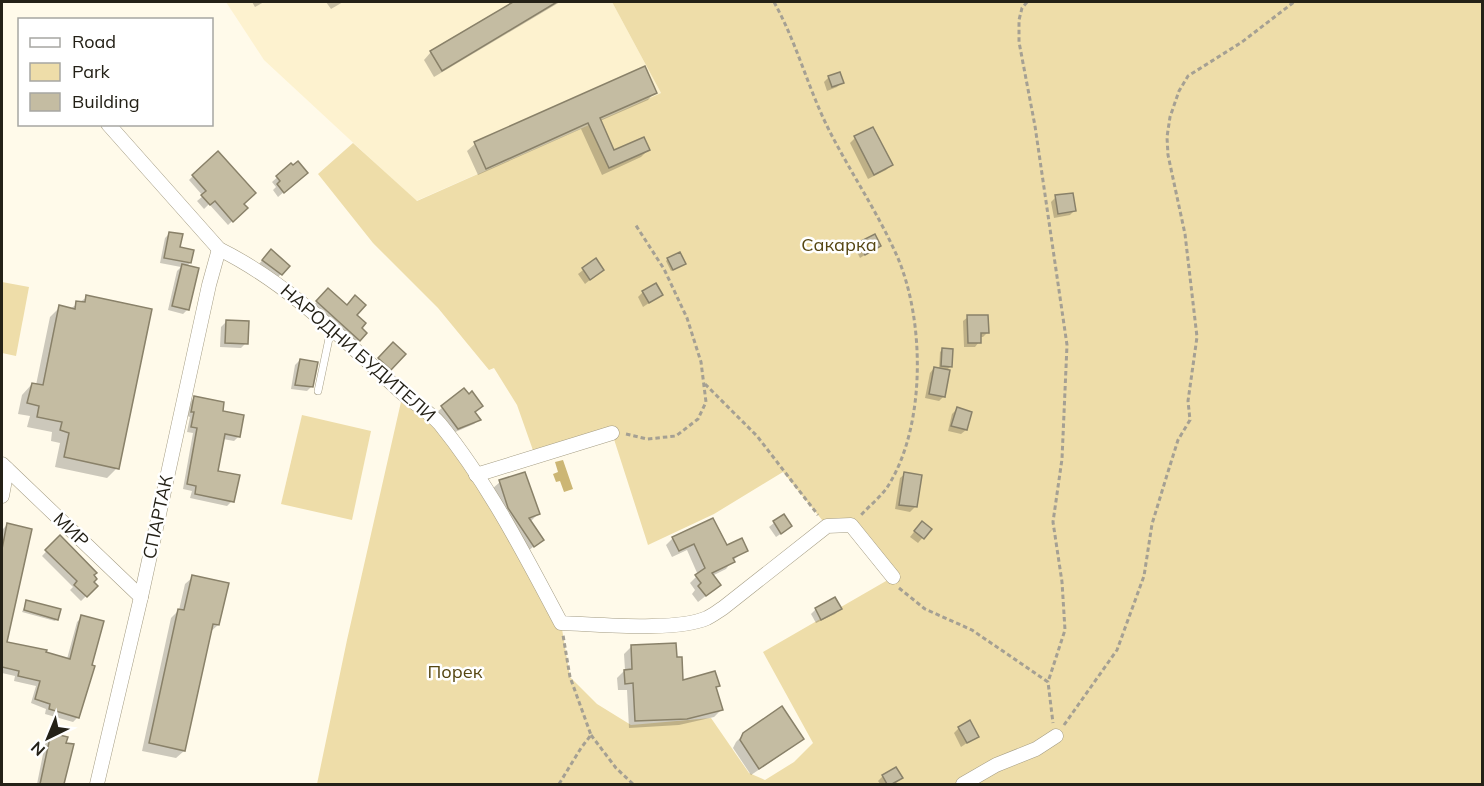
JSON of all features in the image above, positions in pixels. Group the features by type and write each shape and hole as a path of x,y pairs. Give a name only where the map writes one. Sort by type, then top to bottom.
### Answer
{"street":[{"name":"НАРОДНИ БУДИТЕЛИ","path":"110,126 219,249 274,281 438,422 476,475 532,568 561,623"},
{"name":"СПАРТАК","path":"97,784 219,249"},
{"path":"476,475 612,433"},
{"path":"2,496 4,466"},
{"name":"МИР","path":"4,466 141,597"},
{"path":"561,623 652,626 683,624 706,619 827,526 851,525 893,577"},
{"path":"963,784 996,765 1036,749 1056,736"}],"lane":[{"path":"318,391 331,329"}],"path":[{"path":"774,2 785,21 828,129 897,256 912,299 917,372 912,429 899,465 886,488 851,525"},
{"path":"1027,2 1022,8 1019,20 1019,42 1036,137 1067,345 1062,459 1053,522 1062,582 1065,630 1048,682 1050,713 1056,736"},
{"path":"1056,736 1116,650 1144,576 1152,524 1178,440 1190,420 1188,401 1197,338 1185,234 1168,155 1167,137 1170,117 1179,91 1188,76 1242,42 1294,2"},
{"path":"612,433 647,439 676,436 698,419 706,402 701,362 687,318 664,269 635,224"},
{"path":"704,383 757,436 827,526"},
{"path":"893,577 900,591 926,609 972,630 1048,682"},
{"path":"561,623 570,677 591,735 616,768 633,784"},
{"path":"559,784 591,735"}],"shaded area":[{"path":"226,2 612,2 661,93 416,201 264,60"},
{"path":"563,460 573,489 564,492 560,481 556,482 553,474 558,472 555,462"}],"green space":[{"path":"612,2 1482,2 1482,784 317,784 403,393 438,422 561,623 570,677 597,704 631,725 711,718 749,773 765,780 794,762 813,743 763,652 893,577 851,525 827,526 783,472 714,514 648,545 612,433 535,456 517,405 494,368 489,370 438,308 373,243 318,174 353,143 417,201 661,93"},
{"path":"2,282 29,287 16,356 2,353"},
{"path":"302,415 371,431 352,520 281,504"}],"building":[{"path":"513,2 557,2 442,71 430,51"},
{"path":"645,66 657,93 600,118 614,150 644,137 650,150 609,168 588,123 486,169 474,142"},
{"path":"840,72 844,83 832,87 828,76"},
{"path":"873,127 893,165 874,175 854,136"},
{"path":"218,151 256,193 244,204 248,208 233,222 215,201 210,205 201,195 206,191 192,175"},
{"path":"298,161 308,173 284,193 277,184 280,181 276,176 291,163 293,165"},
{"path":"1073,193 1076,211 1058,214 1055,195"},
{"path":"169,232 183,234 180,247 194,250 191,263 164,258"},
{"path":"875,234 881,246 865,255 859,242"},
{"path":"271,249 290,266 282,275 262,260"},
{"path":"680,252 686,264 673,270 667,258"},
{"path":"596,258 604,270 590,280 582,268"},
{"path":"182,264 199,268 189,310 172,306"},
{"path":"656,283 663,295 649,303 642,291"},
{"path":"328,288 347,305 355,295 366,305 357,315 366,323 362,328 367,333 360,341 316,301"},
{"path":"86,295 152,309 119,469 64,457 69,433 60,430 62,422 37,417 39,406 27,403 32,383 43,385 59,305 75,309 76,301 85,302"},
{"path":"967,315 988,315 989,333 981,333 981,343 968,343"},
{"path":"226,320 249,321 248,344 225,343"},
{"path":"393,342 406,354 391,370 378,358"},
{"path":"942,348 953,349 952,367 941,366"},
{"path":"300,359 318,362 313,387 295,385"},
{"path":"934,367 950,370 945,397 929,394"},
{"path":"464,388 469,394 472,391 483,406 475,412 481,420 458,429 441,406"},
{"path":"194,396 224,402 223,411 244,415 240,437 225,434 218,471 240,475 234,502 195,494 196,486 187,484 197,428 191,427"},
{"path":"957,407 972,412 967,430 951,426"},
{"path":"525,472 540,514 529,518 544,540 534,547 508,508 499,480"},
{"path":"904,472 922,475 917,507 899,505"},
{"path":"784,514 792,526 781,534 773,521"},
{"path":"713,518 727,545 742,538 748,551 733,558 735,562 712,573 721,585 706,596 698,586 701,583 695,575 705,568 694,544 679,551 672,537"},
{"path":"922,521 932,529 924,539 914,531"},
{"path":"7,523 32,529 7,642 47,650 46,652 70,659 81,615 104,621 92,665 95,666 79,718 49,709 50,704 35,699 40,681 18,676 19,671 2,667 2,549"},
{"path":"60,535 97,573 94,575 97,579 94,582 98,586 87,597 74,585 77,581 45,550"},
{"path":"192,575 229,583 219,625 213,624 185,751 149,743 178,609 184,610"},
{"path":"835,597 842,609 821,620 815,608"},
{"path":"26,600 61,609 58,620 24,610"},
{"path":"676,643 677,657 682,657 683,680 715,671 720,686 716,687 723,710 687,719 635,721 633,683 625,684 624,670 632,669 631,645"},
{"path":"782,706 804,739 759,769 740,740 743,733"},
{"path":"970,720 979,737 967,743 958,727"},
{"path":"51,733 68,737 66,743 74,744 64,784 40,784"},
{"path":"896,767 903,778 887,784 882,775"}],"park label":[{"name":"Сакарка","path":"839,245"},
{"name":"Порек","path":"455,672"}]}
